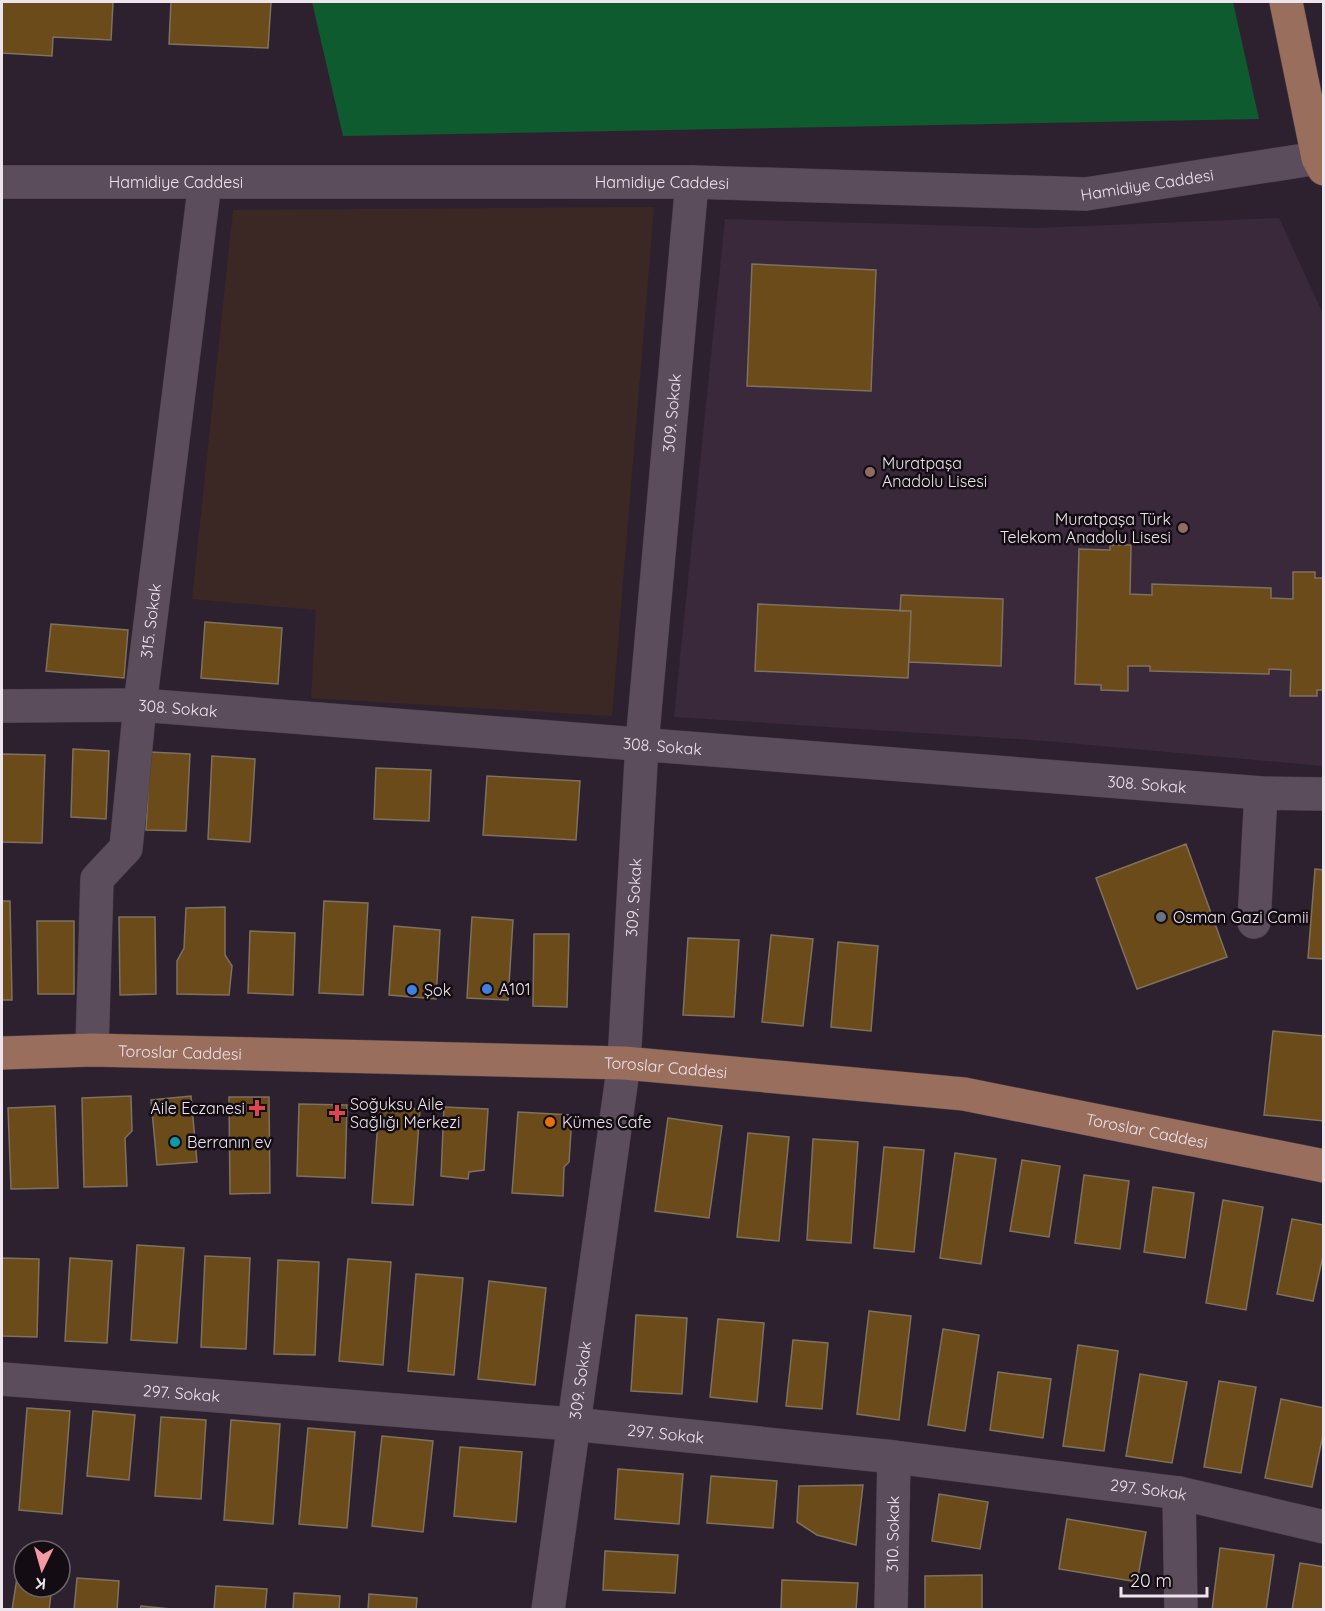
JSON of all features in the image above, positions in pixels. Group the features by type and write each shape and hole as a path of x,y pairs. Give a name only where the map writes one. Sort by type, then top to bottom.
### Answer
{"main road":[{"path":"1286,2 1321,164"},
{"name":"Toroslar Caddesi","path":"2,1053 92,1050 624,1063 964,1094 1323,1166"}],"street":[{"name":"Hamidiye Caddesi","path":"2,182 692,182 1086,194 1321,164"},
{"name":"315. Sokak","path":"92,1050 97,879 126,848 140,705 205,182"},
{"name":"309. Sokak","path":"548,1610 572,1424 624,1063 642,744 692,182"},
{"name":"308. Sokak","path":"2,706 140,705 1261,792 1323,794"},
{"path":"1254,922 1261,792"},
{"name":"297. Sokak","path":"2,1379 572,1424 894,1457 1179,1493 1323,1527"},
{"name":"310. Sokak","path":"891,1610 894,1457"},
{"path":"1179,1493 1181,1610"}],"shaded area":[{"path":"654,207 612,716 311,698 316,610 192,599 233,210"},
{"path":"1279,218 1323,314 1323,766 1046,741 674,717 725,219 1037,228"}],"green space":[{"path":"312,2 1233,2 1259,119 343,136"}],"building":[{"path":"2,2 113,2 111,40 53,37 52,56 2,53"},
{"path":"171,2 271,2 268,48 169,44"},
{"path":"752,264 876,270 871,391 747,386"},
{"path":"1110,545 1131,545 1130,594 1152,595 1152,584 1271,588 1271,598 1293,599 1293,572 1315,572 1315,578 1324,578 1324,690 1317,690 1317,696 1290,696 1291,670 1269,669 1269,674 1150,671 1150,666 1128,666 1128,691 1101,690 1101,685 1075,684 1079,549 1110,550"},
{"path":"901,595 1003,599 1001,666 909,662 911,611 900,611"},
{"path":"758,604 911,611 908,678 755,671"},
{"path":"205,622 282,628 278,684 201,678"},
{"path":"51,624 128,630 124,678 46,671"},
{"path":"73,749 109,751 106,819 71,817"},
{"path":"150,752 190,754 186,831 146,830"},
{"path":"2,754 45,755 42,843 2,842"},
{"path":"212,756 255,759 250,842 208,839"},
{"path":"376,768 431,770 429,821 374,819"},
{"path":"487,776 580,781 576,840 483,835"},
{"name":"Osman Gazi Camii","path":"1186,844 1227,957 1137,989 1096,878"},
{"path":"1315,869 1324,870 1324,959 1308,958"},
{"path":"2,901 10,901 12,1000 2,1000"},
{"path":"324,901 368,903 363,995 319,993"},
{"path":"225,907 225,955 232,966 229,995 177,994 177,961 184,948 186,908"},
{"path":"119,917 155,917 156,994 120,995"},
{"path":"472,917 513,920 508,1000 467,998"},
{"path":"37,921 74,921 74,994 38,994"},
{"path":"394,926 440,930 436,999 389,995"},
{"path":"250,931 295,933 293,995 248,993"},
{"path":"534,934 569,934 567,1007 533,1006"},
{"path":"771,935 813,939 803,1026 762,1022"},
{"path":"688,938 739,940 734,1017 683,1015"},
{"path":"838,942 878,946 871,1031 831,1027"},
{"path":"1273,1031 1324,1036 1324,1121 1264,1115"},
{"path":"131,1096 132,1131 125,1138 127,1186 84,1187 82,1098"},
{"name":"Berranın ev","path":"191,1096 197,1162 157,1165 151,1100"},
{"path":"229,1097 269,1097 270,1193 230,1194"},
{"path":"299,1104 347,1105 345,1178 297,1176"},
{"path":"55,1106 58,1188 11,1189 8,1108"},
{"path":"379,1107 420,1109 413,1205 372,1203"},
{"path":"444,1107 488,1109 484,1170 469,1172 468,1179 441,1176"},
{"path":"518,1112 572,1115 569,1162 564,1167 563,1196 512,1193"},
{"path":"668,1118 722,1126 709,1218 655,1211"},
{"path":"748,1133 789,1137 779,1241 737,1237"},
{"path":"813,1139 858,1142 851,1243 807,1240"},
{"path":"884,1147 924,1150 914,1252 874,1248"},
{"path":"955,1153 996,1159 981,1264 940,1258"},
{"path":"1022,1160 1060,1166 1049,1237 1010,1231"},
{"path":"1084,1175 1129,1181 1120,1249 1075,1243"},
{"path":"1153,1187 1194,1193 1185,1258 1144,1252"},
{"path":"1223,1200 1263,1207 1246,1310 1206,1303"},
{"path":"1292,1219 1324,1225 1324,1251 1313,1301 1277,1294"},
{"path":"137,1245 184,1248 177,1343 131,1340"},
{"path":"205,1256 250,1258 246,1349 201,1347"},
{"path":"2,1258 39,1259 37,1337 2,1336"},
{"path":"70,1258 112,1261 107,1343 65,1341"},
{"path":"348,1259 391,1262 383,1365 339,1361"},
{"path":"278,1260 319,1262 315,1355 274,1354"},
{"path":"416,1274 463,1278 454,1375 408,1371"},
{"path":"489,1281 546,1288 535,1385 478,1379"},
{"path":"869,1311 911,1316 899,1420 857,1414"},
{"path":"636,1315 687,1318 682,1394 631,1391"},
{"path":"718,1319 764,1323 757,1402 710,1397"},
{"path":"943,1329 979,1335 965,1431 928,1425"},
{"path":"793,1340 828,1343 822,1409 786,1406"},
{"path":"1078,1345 1118,1351 1104,1451 1063,1446"},
{"path":"998,1372 1051,1379 1043,1438 990,1430"},
{"path":"1140,1374 1187,1382 1172,1463 1126,1456"},
{"path":"1219,1381 1256,1387 1241,1473 1204,1467"},
{"path":"1281,1399 1324,1408 1324,1430 1312,1487 1265,1478"},
{"path":"27,1408 70,1411 62,1514 19,1510"},
{"path":"93,1411 135,1415 129,1480 87,1476"},
{"path":"161,1417 206,1420 201,1499 155,1496"},
{"path":"231,1420 280,1424 273,1524 224,1520"},
{"path":"308,1428 355,1432 347,1528 299,1524"},
{"path":"382,1436 433,1441 423,1532 372,1526"},
{"path":"460,1447 522,1452 516,1522 454,1516"},
{"path":"618,1469 683,1474 679,1524 615,1519"},
{"path":"711,1476 777,1481 773,1528 707,1523"},
{"path":"863,1485 856,1545 817,1535 797,1522 799,1486"},
{"path":"939,1494 988,1502 980,1549 932,1541"},
{"path":"1067,1519 1146,1532 1137,1582 1059,1569"},
{"path":"1220,1548 1274,1555 1266,1610 1212,1610"},
{"path":"605,1551 678,1555 675,1593 603,1590"},
{"path":"1300,1563 1324,1567 1324,1609 1292,1610"},
{"path":"982,1575 982,1610 925,1610 925,1576"},
{"path":"77,1578 119,1581 117,1610 74,1610"},
{"path":"782,1580 858,1583 856,1610 781,1610"},
{"path":"216,1586 267,1589 265,1610 214,1610"},
{"path":"294,1593 340,1596 339,1610 293,1610"},
{"path":"369,1594 417,1598 416,1610 368,1610"},
{"path":"14,1599 50,1599 49,1610 12,1610"},
{"path":"141,1606 181,1610 140,1610"}],"place":[{"name":"Muratpaşa Anadolu Lisesi","path":"870,472"},
{"name":"Muratpaşa Türk Telekom Anadolu Lisesi","path":"1183,528"},
{"name":"Osman Gazi Camii","path":"1161,917"},
{"name":"A101","path":"487,989"},
{"name":"Şok","path":"412,990"},
{"name":"Aile Eczanesi","path":"257,1108"},
{"name":"Soğuksu Aile Sağlığı Merkezi","path":"337,1113"},
{"name":"Kümes Cafe","path":"550,1122"},
{"name":"Berranın ev","path":"175,1142"}]}
